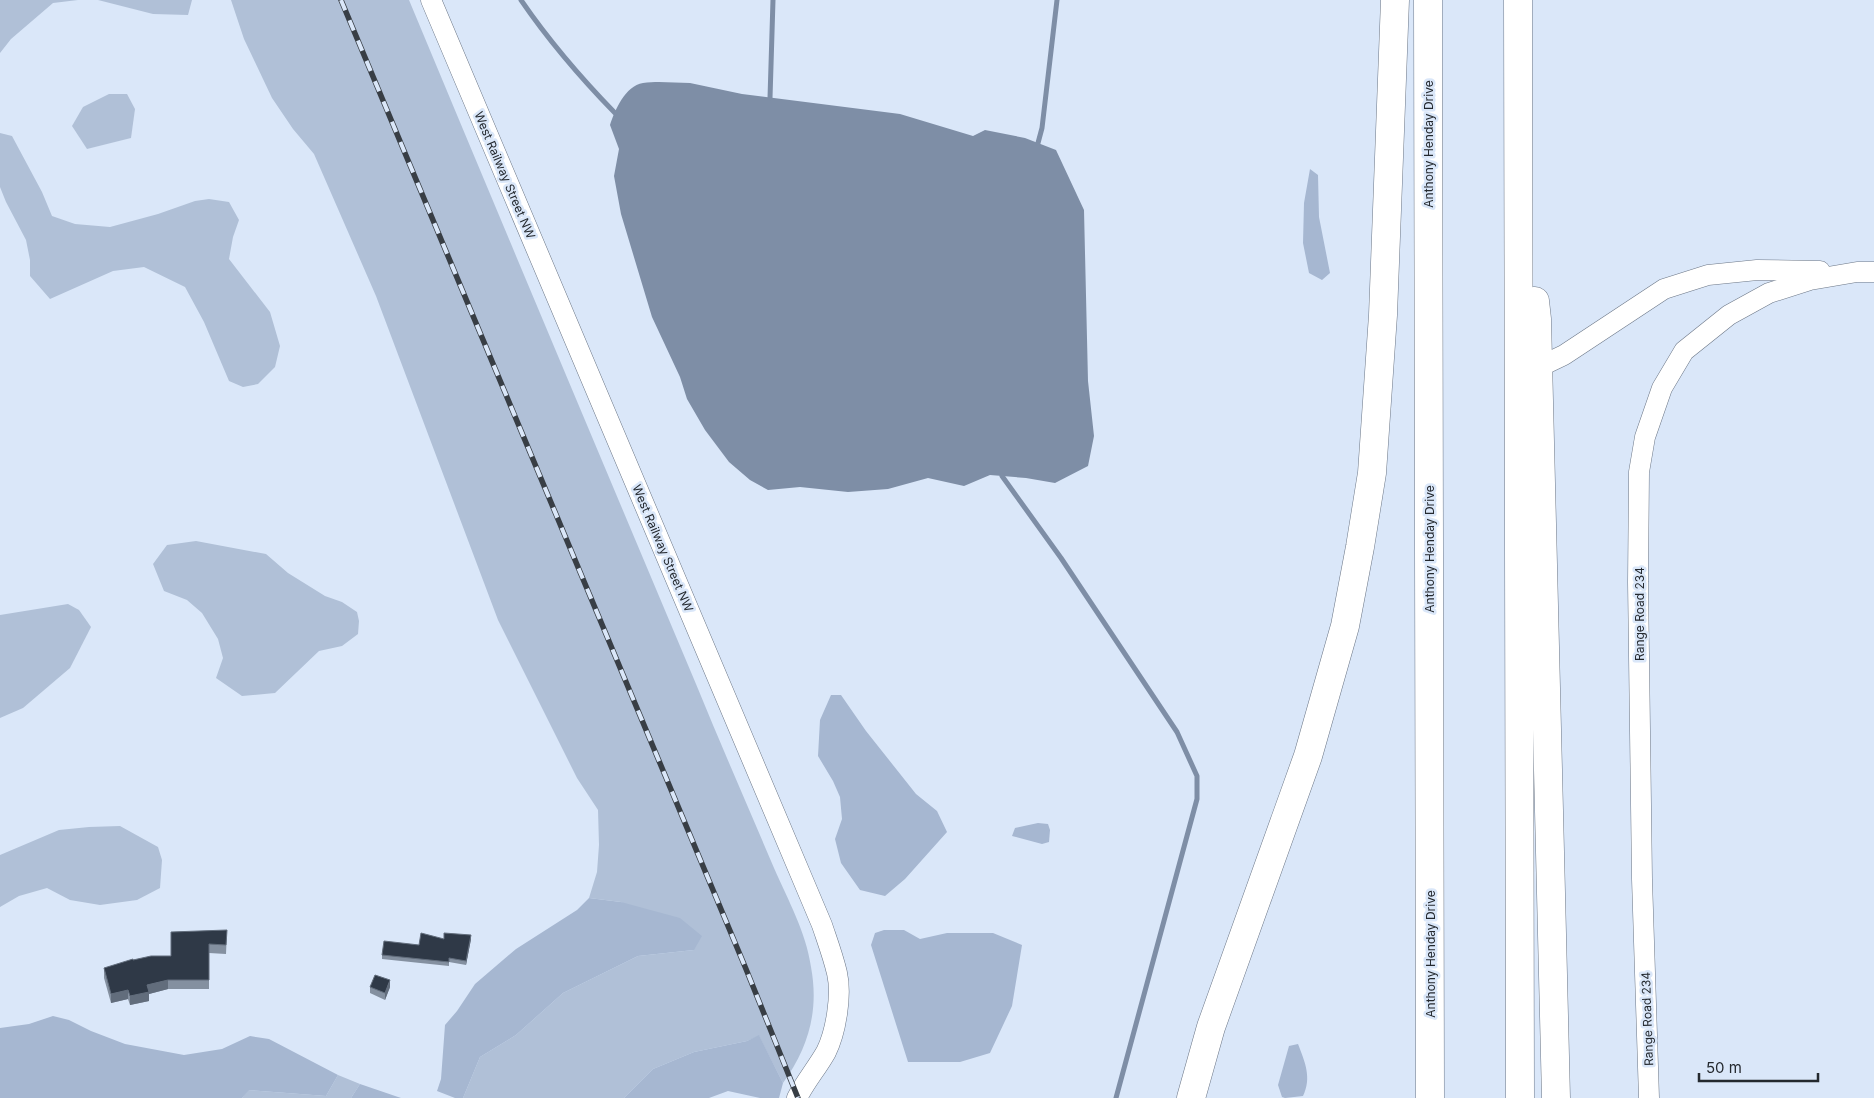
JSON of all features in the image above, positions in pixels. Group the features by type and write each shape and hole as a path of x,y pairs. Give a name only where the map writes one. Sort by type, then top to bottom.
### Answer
{"highway":[{"path":"1191,1098 1214,1018 1308,756 1345,626 1360,547 1372,473 1383,315 1395,0"},
{"name":"Anthony Henday Drive","path":"1428,0 1430,1098"},
{"path":"1518,0 1520,1098"},
{"path":"1518,175 1537,319 1539,367 1556,1098"}],"street":[{"name":"West Railway Street NW","path":"431,0 810,897 832,955 839,989 835,1026 827,1050 797,1098"},
{"path":"1539,367 1564,355 1664,289 1708,275 1757,270 1865,272"},
{"name":"Range Road 234","path":"1649,1098 1642,878 1638,582 1639,472 1645,437 1662,388 1684,351 1729,315 1769,293 1810,280 1865,272"}],"shaded area":[{"path":"0,0 78,0 53,3 11,39 0,53"},
{"path":"98,0 192,0 188,15 153,14"},
{"path":"231,0 409,0 715,730 801,929 811,967 814,998 813,1013 810,1028 799,1056 783,1083 759,1036 747,1041 694,1052 653,1069 624,1098 463,1098 480,1057 516,1035 563,993 638,956 694,950 621,902 589,898 597,872 599,845 598,810 577,778 498,620 376,296 314,154 293,129 272,98 244,39"},
{"path":"659,82 690,83 742,94 900,114 973,136 985,130 1025,138 1056,150 1084,210 1088,381 1094,436 1088,466 1055,483 990,475 964,486 928,478 888,489 848,492 800,487 768,490 750,480 729,462 705,430 687,399 680,377 652,317 621,214 614,176 619,149 610,125 618,106 626,94 637,85"},
{"path":"109,94 127,94 135,109 131,138 87,149 72,126 83,107"},
{"path":"0,133 12,136 42,192 52,216 75,224 110,227 158,214 195,201 209,199 229,202 239,220 233,237 229,259 270,312 280,346 275,367 258,384 243,387 229,381 204,322 185,287 144,267 113,271 50,299 30,276 30,260 26,240 0,187"},
{"path":"1310,169 1318,175 1319,217 1330,273 1322,280 1309,273 1303,243 1304,203"},
{"path":"196,541 266,554 288,573 325,596 342,602 357,612 359,621 358,634 342,646 319,651 275,693 242,696 216,678 223,658 218,639 202,613 187,600 164,591 153,564 167,545"},
{"path":"68,604 79,610 91,627 70,668 23,708 0,718 0,615"},
{"path":"831,695 841,695 866,731 916,794 937,811 947,832 905,879 885,896 860,890 841,863 835,839 842,819 840,797 818,756 820,720"},
{"path":"1038,823 1048,824 1050,830 1049,842 1042,844 1012,836 1015,828"},
{"path":"120,826 158,847 162,860 160,888 137,900 100,905 70,900 47,888 19,896 0,907 0,855 59,830"},
{"path":"589,898 621,902 680,918 702,936 694,950 638,956 563,993 516,1035 480,1057 463,1098 455,1098 437,1091 441,1079 445,1025 475,984 516,949 577,910"},
{"path":"884,930 904,930 920,939 947,933 993,933 1022,945 1012,1006 990,1053 960,1062 908,1062 871,945 875,933"},
{"path":"53,1016 69,1020 125,1044 184,1055 222,1049 250,1036 269,1039 338,1075 326,1096 249,1090 242,1098 0,1098 0,1028 29,1024"},
{"path":"759,1035 783,1083 779,1098 760,1098 728,1091 709,1098 624,1098 653,1069 694,1052 747,1041"},
{"path":"1298,1044 1306,1070 1306,1089 1303,1096 1285,1098 1282,1097 1278,1085 1289,1046"},
{"path":"338,1075 360,1084 351,1098 242,1098 248,1090 326,1096"},
{"path":"360,1084 401,1098 351,1098"}],"building":[{"path":"227,930 226,945 209,944 209,980 168,980 147,985 149,992 130,996 128,990 111,994 104,968 133,959 151,956 171,956 171,932"},
{"path":"421,933 444,939 444,933 471,935 466,961 449,958 449,962 382,955 384,941 419,945"},
{"path":"375,975 390,980 385,993 370,987"}],"waterway":[{"path":"521,0 565,58 615,113"},
{"path":"770,98 773,0"},
{"path":"1038,143 1042,128 1057,0"},
{"path":"1002,476 1061,558 1177,732 1197,776 1197,799 1116,1098"}],"railway":[{"path":"341,0 746,969 798,1098"}]}
